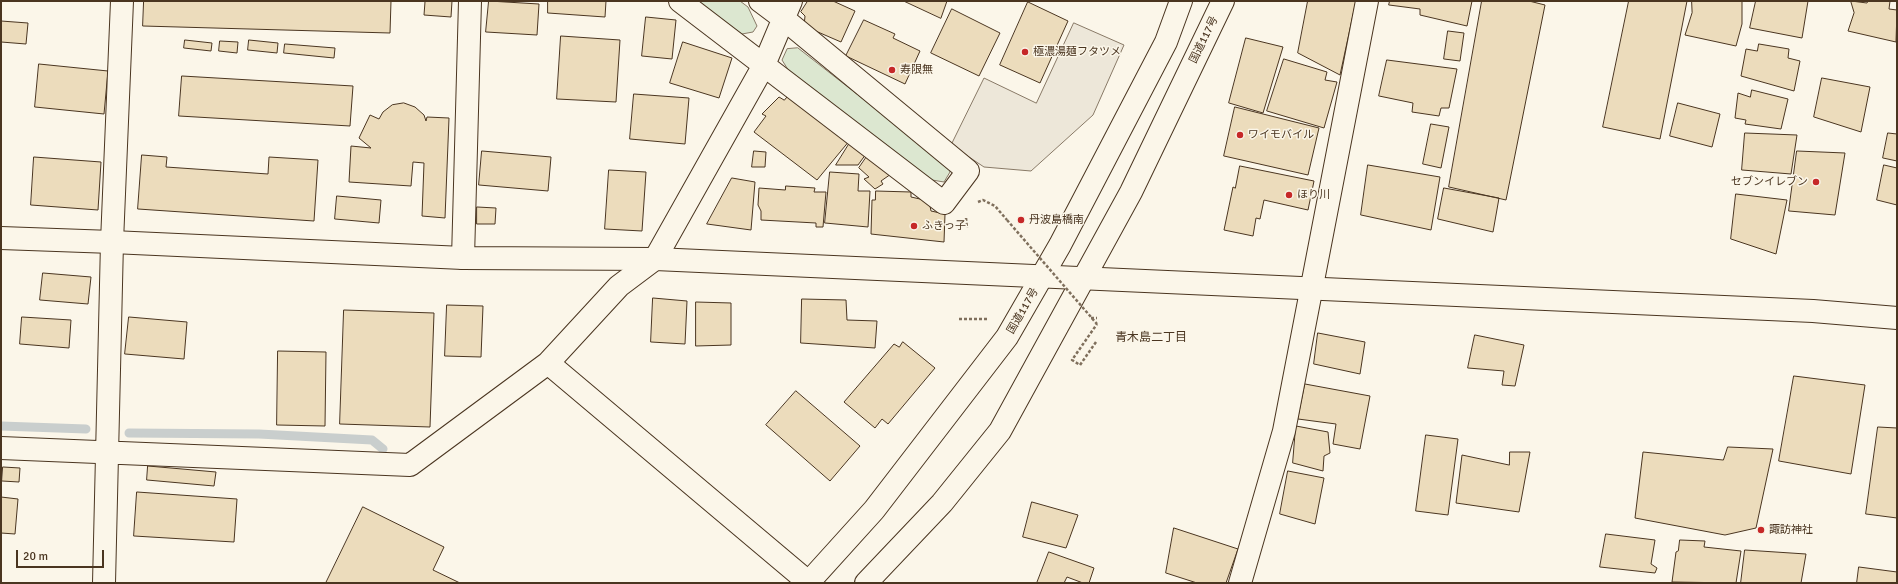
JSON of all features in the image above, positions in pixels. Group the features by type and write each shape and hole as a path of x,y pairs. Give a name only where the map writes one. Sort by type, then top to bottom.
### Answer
{"main road":[{"path":"104,583 112,242 122,1"},
{"path":"463,258 470,1"},
{"path":"680,1 944,203 968,171 788,10 760,1"},
{"name":"国道117号","path":"808,583 874,510 947,418 1007,337 1042,278 1166,42 1181,1"},
{"name":"国道117号","path":"866,583 942,503 1000,431 1131,192 1223,1"},
{"path":"1240,583 1284,431 1366,1"},
{"path":"1,448 410,465 548,363 619,286 655,259 764,64 788,10"},
{"path":"1,238 463,258 655,259 1042,278 1805,311 1897,318"},
{"path":"548,363 808,583"}],"path":[{"path":"975,203 983,200 995,206 1097,324 1072,360 1080,365 1096,342"},
{"path":"967,212 967,228"}],"green space":[{"path":"698,1 740,1 748,7 757,26 753,32 742,34"},
{"path":"798,48 949,166 950,172 944,182 932,180 792,76 782,60 787,49"}],"shaded area":[{"path":"1074,23 1124,45 1093,115 1031,171 984,167 951,145 984,78 1036,103"}],"building":[{"path":"144,1 391,1 390,33 143,26"},
{"path":"417,1 452,1 451,17 424,15 425,2"},
{"path":"489,1 539,4 537,35 486,32"},
{"path":"548,1 606,1 605,17 548,13"},
{"path":"808,1 833,1 855,11 841,42 804,26 805,16 801,12"},
{"path":"904,1 947,1 941,18"},
{"path":"1308,1 1356,1 1340,75 1298,53"},
{"path":"1390,1 1472,1 1467,26 1420,15 1420,9 1389,5"},
{"path":"1482,1 1529,1 1545,5 1506,200 1449,187"},
{"path":"1629,1 1687,1 1660,139 1603,127"},
{"path":"1692,1 1742,1 1742,24 1736,46 1685,35 1692,13"},
{"path":"1756,1 1808,1 1802,38 1750,28"},
{"path":"1851,1 1867,3 1868,1 1890,1 1889,9 1897,10 1896,42 1848,31 1854,13"},
{"path":"1028,2 1068,21 1040,83 1000,65"},
{"path":"952,9 1000,33 979,76 931,53"},
{"path":"646,17 676,20 672,59 642,56"},
{"path":"864,20 895,34 893,38 920,51 905,84 846,56"},
{"path":"1,21 28,23 26,44 1,42"},
{"path":"1448,31 1464,33 1460,61 1444,59"},
{"path":"561,36 620,40 616,102 557,99"},
{"path":"1246,38 1283,47 1263,113 1229,103"},
{"path":"185,40 212,43 211,51 184,48"},
{"path":"249,40 278,43 277,53 248,50"},
{"path":"220,41 238,42 237,53 219,51"},
{"path":"683,42 732,58 719,98 670,83"},
{"path":"285,44 335,48 334,58 284,53"},
{"path":"1759,44 1789,49 1788,58 1800,61 1794,91 1741,76 1746,49 1757,51"},
{"path":"1284,59 1327,72 1325,80 1337,82 1324,128 1267,111"},
{"path":"1387,60 1457,69 1449,108 1441,108 1439,116 1412,112 1413,103 1379,96"},
{"path":"39,64 108,71 104,114 35,107"},
{"path":"182,76 353,86 350,126 179,116"},
{"path":"1822,78 1870,87 1861,132 1814,117"},
{"path":"1752,90 1788,99 1781,129 1745,124 1746,120 1735,118 1738,93 1750,97"},
{"path":"634,94 689,98 685,144 630,139"},
{"path":"790,94 850,140 817,180 754,132 766,116 762,114 779,97 784,100"},
{"path":"404,103 415,107 424,115 426,121 427,117 449,118 445,218 422,216 424,163 413,162 411,186 349,182 351,146 371,148 359,138 370,115 379,119 383,112 392,105"},
{"path":"1678,103 1720,114 1712,147 1670,136"},
{"path":"1235,107 1319,128 1308,175 1224,156"},
{"path":"1431,124 1449,127 1441,168 1423,164"},
{"path":"1745,133 1797,135 1791,174 1742,170"},
{"path":"1888,133 1897,134 1897,161 1883,158"},
{"path":"851,141 866,154 858,165 836,165"},
{"path":"482,151 551,157 548,191 479,185"},
{"path":"754,151 766,152 765,167 752,167"},
{"name":"セブンイレブン","path":"1797,151 1845,153 1835,215 1789,211"},
{"path":"142,155 167,157 166,167 268,174 269,157 318,160 314,221 138,209"},
{"path":"868,155 891,174 881,181 883,184 875,189 864,179 869,177 859,168"},
{"path":"34,157 101,162 98,210 31,205"},
{"path":"1368,165 1440,177 1431,230 1361,215"},
{"path":"1884,165 1897,168 1897,205 1877,200"},
{"path":"1240,166 1314,181 1308,210 1264,200 1260,219 1256,218 1253,236 1224,230 1233,187 1235,188"},
{"path":"609,170 646,172 642,231 605,229"},
{"path":"830,172 859,174 858,191 870,191 868,227 825,223"},
{"path":"732,178 755,182 751,230 707,224"},
{"path":"786,186 815,188 814,192 826,192 823,227 816,227 816,223 761,220 761,211 758,205 759,188 785,190"},
{"path":"1444,188 1499,198 1493,232 1438,219"},
{"path":"876,191 911,192 911,197 929,201 931,211 945,214 944,242 871,234 872,200 875,200"},
{"path":"1736,194 1787,200 1776,254 1731,239"},
{"path":"337,196 381,200 379,223 335,219"},
{"path":"477,207 496,208 495,224 477,224"},
{"path":"43,273 91,277 88,304 40,300"},
{"path":"653,298 687,301 685,344 651,342"},
{"path":"802,299 846,300 847,320 877,321 875,348 801,343"},
{"path":"696,302 731,303 731,345 696,346"},
{"path":"447,305 483,306 481,357 445,356"},
{"path":"344,310 434,313 430,427 340,424"},
{"path":"22,317 71,320 69,348 20,344"},
{"path":"129,317 187,322 184,359 125,354"},
{"path":"1318,333 1365,342 1360,374 1314,364"},
{"path":"1475,335 1524,345 1515,386 1502,385 1504,371 1468,368"},
{"path":"903,342 935,368 888,424 882,419 875,428 844,402 894,344 899,347"},
{"path":"278,351 326,352 325,426 277,425"},
{"path":"1794,376 1865,385 1851,474 1779,461"},
{"path":"1305,384 1370,396 1360,449 1333,444 1336,424 1298,419"},
{"path":"796,391 860,446 830,481 766,425"},
{"path":"1296,426 1328,432 1330,453 1324,456 1323,471 1293,463"},
{"path":"1878,427 1897,428 1897,518 1866,514"},
{"path":"1426,435 1458,439 1448,515 1416,511"},
{"path":"1728,447 1773,449 1756,528 1725,535 1635,518 1643,452 1723,460"},
{"path":"1510,452 1530,452 1519,512 1456,503 1462,455 1509,465"},
{"path":"148,466 216,472 214,486 147,480"},
{"path":"3,467 20,468 19,482 2,481"},
{"path":"1288,471 1324,478 1315,524 1280,514"},
{"path":"137,492 237,499 234,542 134,536"},
{"path":"1,497 18,499 15,534 1,533"},
{"path":"1032,502 1078,515 1066,548 1023,537"},
{"path":"363,507 444,547 433,570 460,583 326,583"},
{"path":"1174,528 1238,549 1226,583 1197,583 1166,573"},
{"path":"1606,534 1655,540 1651,564 1657,568 1655,573 1600,567"},
{"path":"1680,540 1705,541 1704,547 1741,551 1736,583 1672,582 1676,552 1678,551"},
{"path":"1745,550 1806,554 1801,583 1741,583"},
{"path":"1049,552 1094,568 1089,583 1083,583 1067,577 1064,583 1037,583"},
{"path":"1859,567 1897,572 1897,583 1857,583"}],"waterway":[{"path":"1,426 86,429"},
{"path":"129,433 259,434 372,440 383,449"}],"place":[{"name":"極濃湯麺フタツメ","path":"1025,52"},
{"name":"寿限無","path":"892,70"},
{"name":"ワイモバイル","path":"1240,135"},
{"name":"セブンイレブン","path":"1816,182"},
{"name":"ほり川","path":"1289,195"},
{"name":"丹波島橋南","path":"1021,220"},
{"name":"ふきっ子","path":"914,226"},
{"name":"諏訪神社","path":"1761,530"}],"district":[{"name":"青木島二丁目","path":"1151,338"}]}
